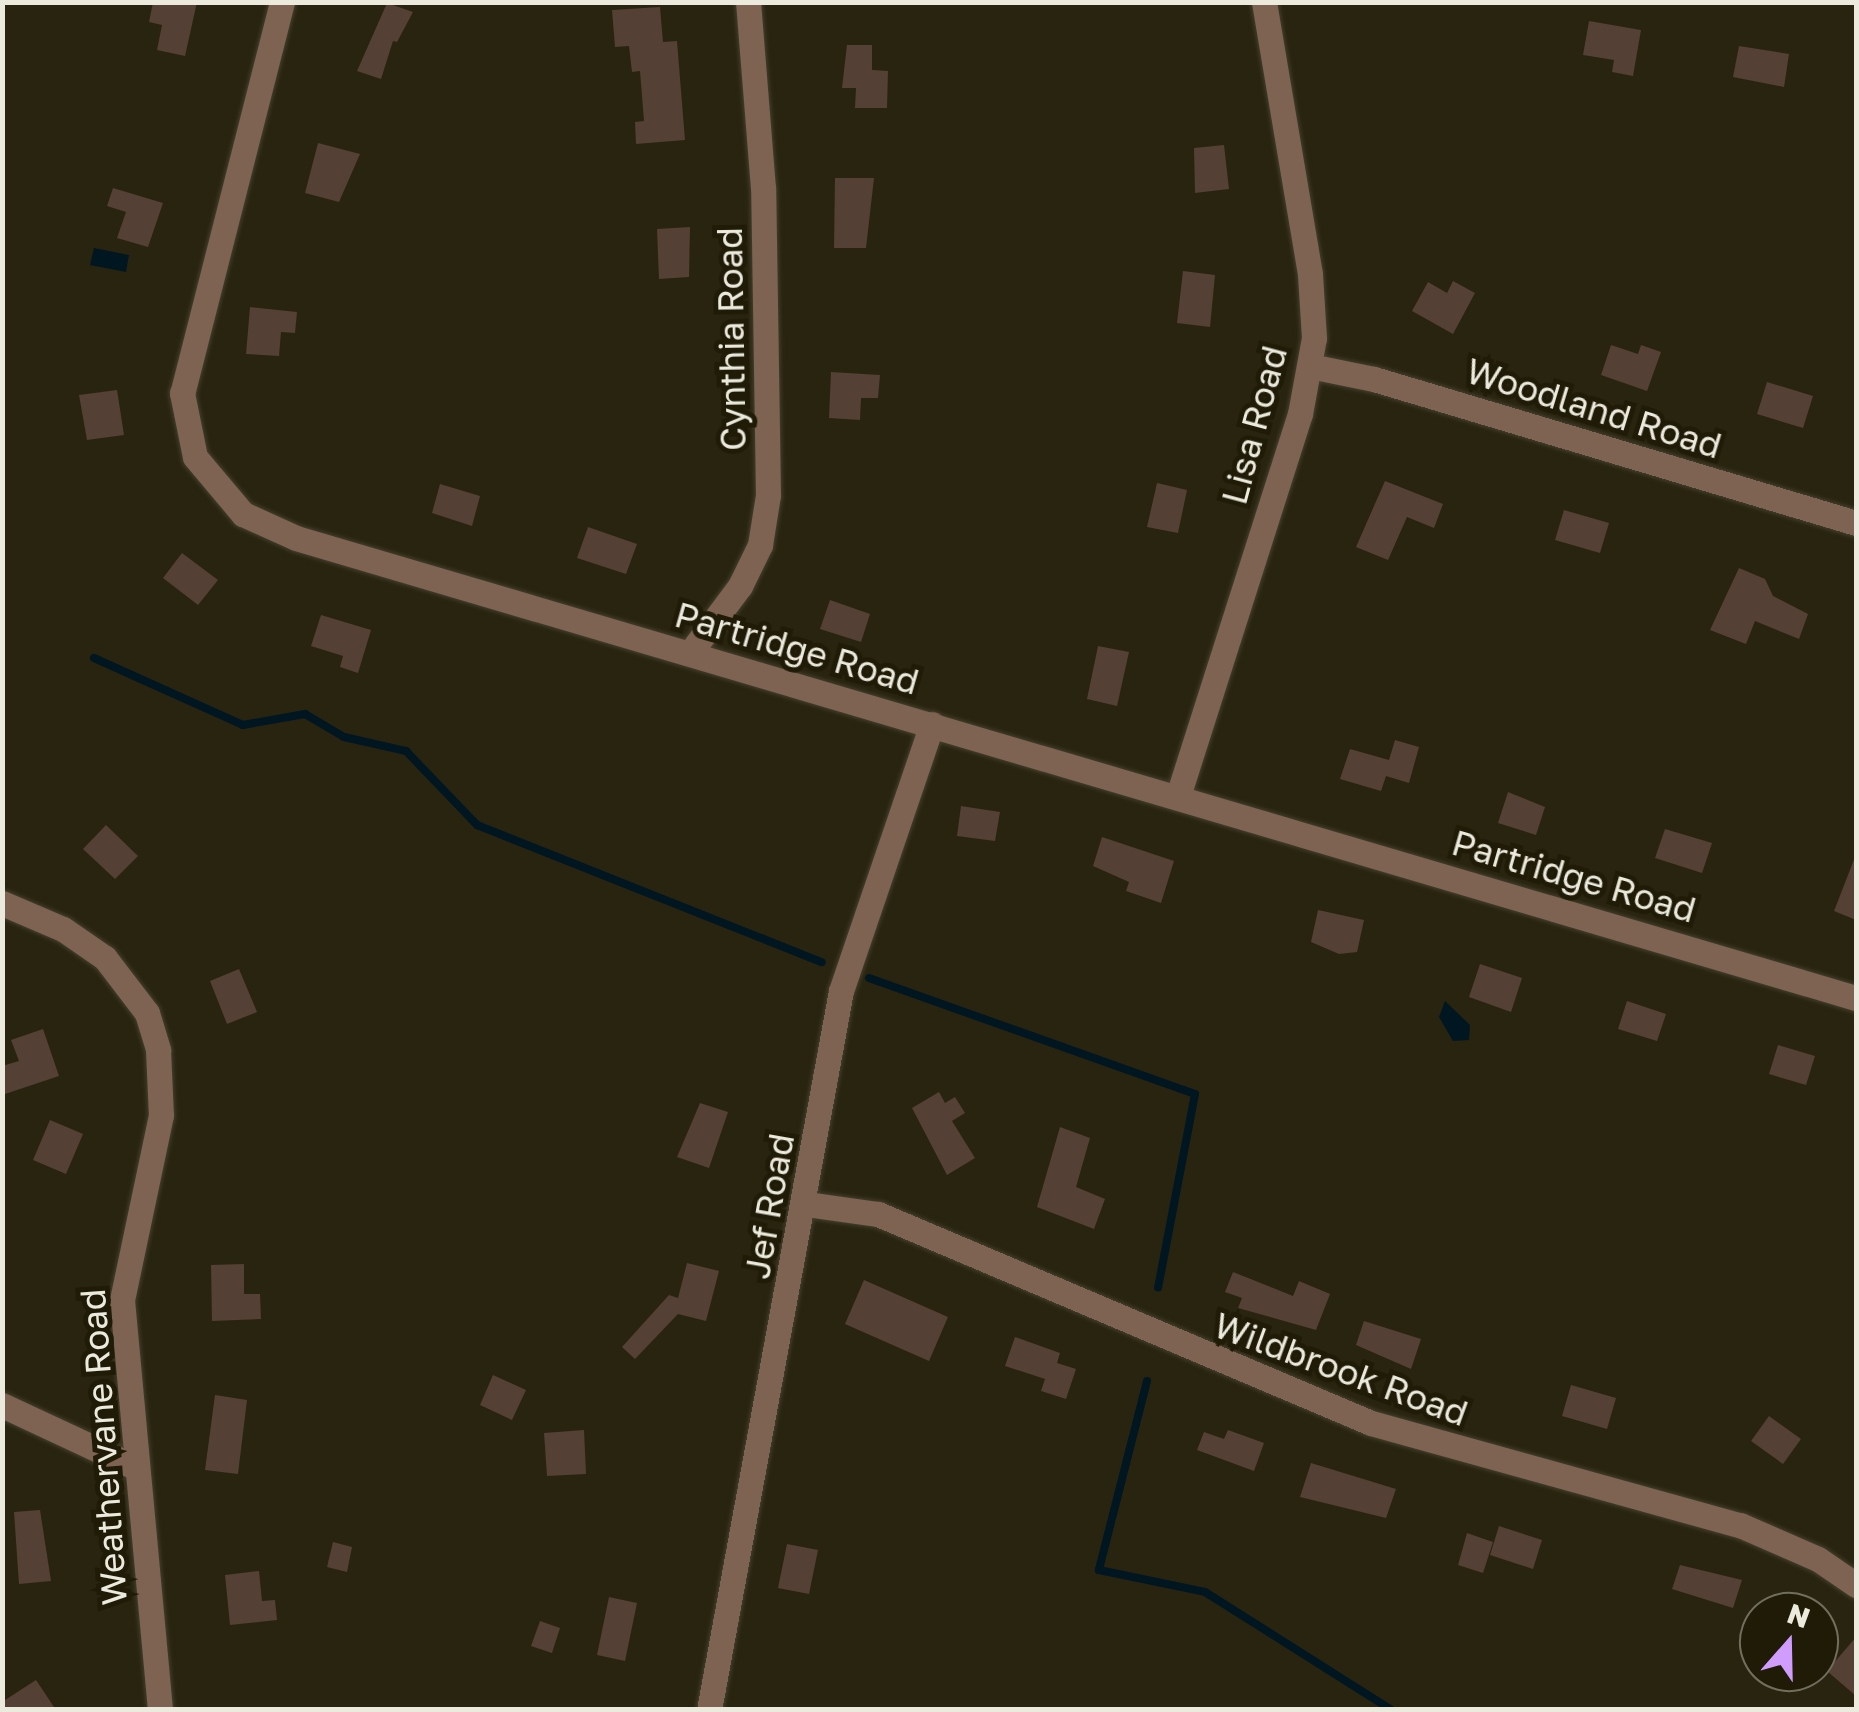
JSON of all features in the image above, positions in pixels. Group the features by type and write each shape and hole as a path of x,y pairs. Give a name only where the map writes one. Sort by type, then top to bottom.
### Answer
{"street":[{"name":"Partridge Road","path":"282,2 184,374 184,427 203,472 243,514 278,531 1856,998"},
{"name":"Cynthia Road","path":"690,653 740,586 760,545 768,495 763,188 748,2"},
{"name":"Lisa Road","path":"1178,796 1310,366 1312,291 1264,2"},
{"name":"Woodland Road","path":"1310,366 1374,378 1856,523"},
{"name":"Jef Road","path":"709,1710 855,936 932,724"},
{"name":"Weathervane Road","path":"2,902 105,958 136,995 154,1030 161,1114 122,1300 134,1466 160,1710"},
{"name":"Wildbrook Road","path":"806,1204 878,1214 1371,1423 1740,1525 1818,1559 1856,1585"},
{"path":"2,1405 134,1466"}],"water":[{"path":"94,248 129,255 126,272 90,265"},
{"path":"1445,1001 1470,1025 1469,1040 1453,1041 1439,1017"}],"building":[{"path":"153,2 197,2 185,56 157,50 162,25 149,22"},
{"path":"387,3 413,12 397,42 393,41 381,79 357,71"},
{"path":"660,7 663,42 677,41 685,140 636,144 635,122 644,121 640,71 632,72 629,46 615,47 612,10"},
{"path":"1589,21 1641,30 1633,76 1612,72 1614,60 1583,55"},
{"path":"847,45 872,45 872,70 888,71 887,108 855,108 856,88 842,88"},
{"path":"1739,46 1789,54 1784,87 1733,77"},
{"path":"318,143 360,154 339,202 305,193"},
{"path":"1224,145 1229,189 1195,193 1194,148"},
{"path":"835,178 874,178 866,248 834,248"},
{"path":"113,188 163,203 148,247 117,238 126,212 107,206"},
{"path":"690,227 689,277 659,279 657,229"},
{"path":"1183,271 1215,275 1210,327 1177,323"},
{"path":"1453,281 1475,293 1453,334 1412,311 1428,282 1447,293"},
{"path":"250,307 297,312 295,333 281,332 279,356 246,354"},
{"path":"1611,345 1638,354 1641,345 1661,352 1647,391 1601,375"},
{"path":"831,372 880,375 878,398 861,398 860,420 829,418"},
{"path":"1767,382 1813,396 1803,428 1757,414"},
{"path":"117,390 124,435 87,440 79,395"},
{"path":"1385,481 1443,504 1434,528 1407,517 1388,560 1356,547"},
{"path":"1157,483 1187,490 1178,533 1147,527"},
{"path":"440,484 480,496 472,526 432,513"},
{"path":"1564,510 1609,523 1600,553 1555,540"},
{"path":"588,527 637,544 626,574 577,558"},
{"path":"182,553 218,580 198,605 163,578"},
{"path":"1739,568 1765,579 1773,596 1808,614 1799,639 1755,621 1746,644 1710,630"},
{"path":"830,600 870,614 861,642 820,629"},
{"path":"321,615 371,630 358,673 340,667 343,656 311,646"},
{"path":"1098,646 1129,652 1117,706 1087,699"},
{"path":"1395,740 1419,747 1409,783 1386,776 1381,791 1340,779 1350,749 1389,760"},
{"path":"1508,792 1545,807 1536,835 1498,823"},
{"path":"961,806 1000,812 995,841 957,836"},
{"path":"106,825 138,856 115,879 83,849"},
{"path":"1665,829 1712,843 1702,873 1655,858"},
{"path":"1102,837 1174,861 1161,903 1126,891 1129,882 1093,866"},
{"path":"1856,857 1856,920 1834,911"},
{"path":"1318,910 1364,920 1357,952 1339,954 1311,942"},
{"path":"1480,964 1522,978 1511,1012 1469,997"},
{"path":"239,969 257,1012 227,1024 210,981"},
{"path":"1627,1001 1666,1014 1657,1041 1618,1029"},
{"path":"43,1029 59,1076 2,1095 2,1066 19,1061 11,1040"},
{"path":"1778,1045 1815,1056 1806,1085 1769,1074"},
{"path":"939,1092 945,1103 955,1097 965,1113 952,1121 975,1158 947,1175 912,1108"},
{"path":"700,1103 728,1112 709,1168 677,1157"},
{"path":"50,1120 83,1134 66,1174 33,1160"},
{"path":"1060,1127 1090,1138 1076,1187 1105,1199 1094,1229 1037,1207"},
{"path":"687,1263 719,1271 706,1321 678,1314 635,1359 622,1347 669,1295 678,1298"},
{"path":"244,1264 244,1294 260,1294 261,1319 212,1321 211,1265"},
{"path":"1233,1272 1293,1296 1299,1281 1330,1294 1316,1330 1238,1308 1242,1298 1225,1292"},
{"path":"864,1280 948,1317 929,1361 845,1324"},
{"path":"1364,1321 1421,1339 1411,1369 1356,1345"},
{"path":"1015,1337 1060,1353 1057,1363 1076,1369 1066,1399 1041,1391 1045,1379 1005,1366"},
{"path":"493,1375 526,1390 512,1420 480,1405"},
{"path":"1571,1385 1616,1398 1607,1429 1562,1416"},
{"path":"215,1395 247,1400 238,1474 205,1470"},
{"path":"1769,1416 1801,1439 1783,1464 1751,1441"},
{"path":"584,1430 586,1474 547,1476 544,1433"},
{"path":"1228,1430 1264,1443 1254,1471 1197,1450 1204,1432 1224,1439"},
{"path":"1311,1463 1396,1489 1386,1518 1300,1497"},
{"path":"40,1510 51,1581 19,1584 14,1512"},
{"path":"1499,1526 1542,1540 1533,1569 1490,1555"},
{"path":"1467,1533 1493,1542 1483,1573 1458,1565"},
{"path":"333,1542 352,1547 347,1572 327,1567"},
{"path":"787,1544 818,1550 809,1594 778,1588"},
{"path":"1680,1565 1742,1580 1733,1608 1672,1589"},
{"path":"259,1571 262,1601 275,1600 277,1620 230,1625 225,1575"},
{"path":"609,1597 637,1603 625,1661 597,1655"},
{"path":"540,1621 560,1628 552,1653 531,1646"},
{"path":"1856,1637 1856,1696 1839,1681 1839,1657"},
{"path":"36,1680 56,1710 2,1710 2,1702"}],"waterway":[{"path":"94,658 243,725 305,714 344,737 406,751 477,825 822,962"},
{"path":"869,978 1195,1094 1158,1288"},
{"path":"1147,1381 1099,1570 1205,1592 1392,1710"}]}
